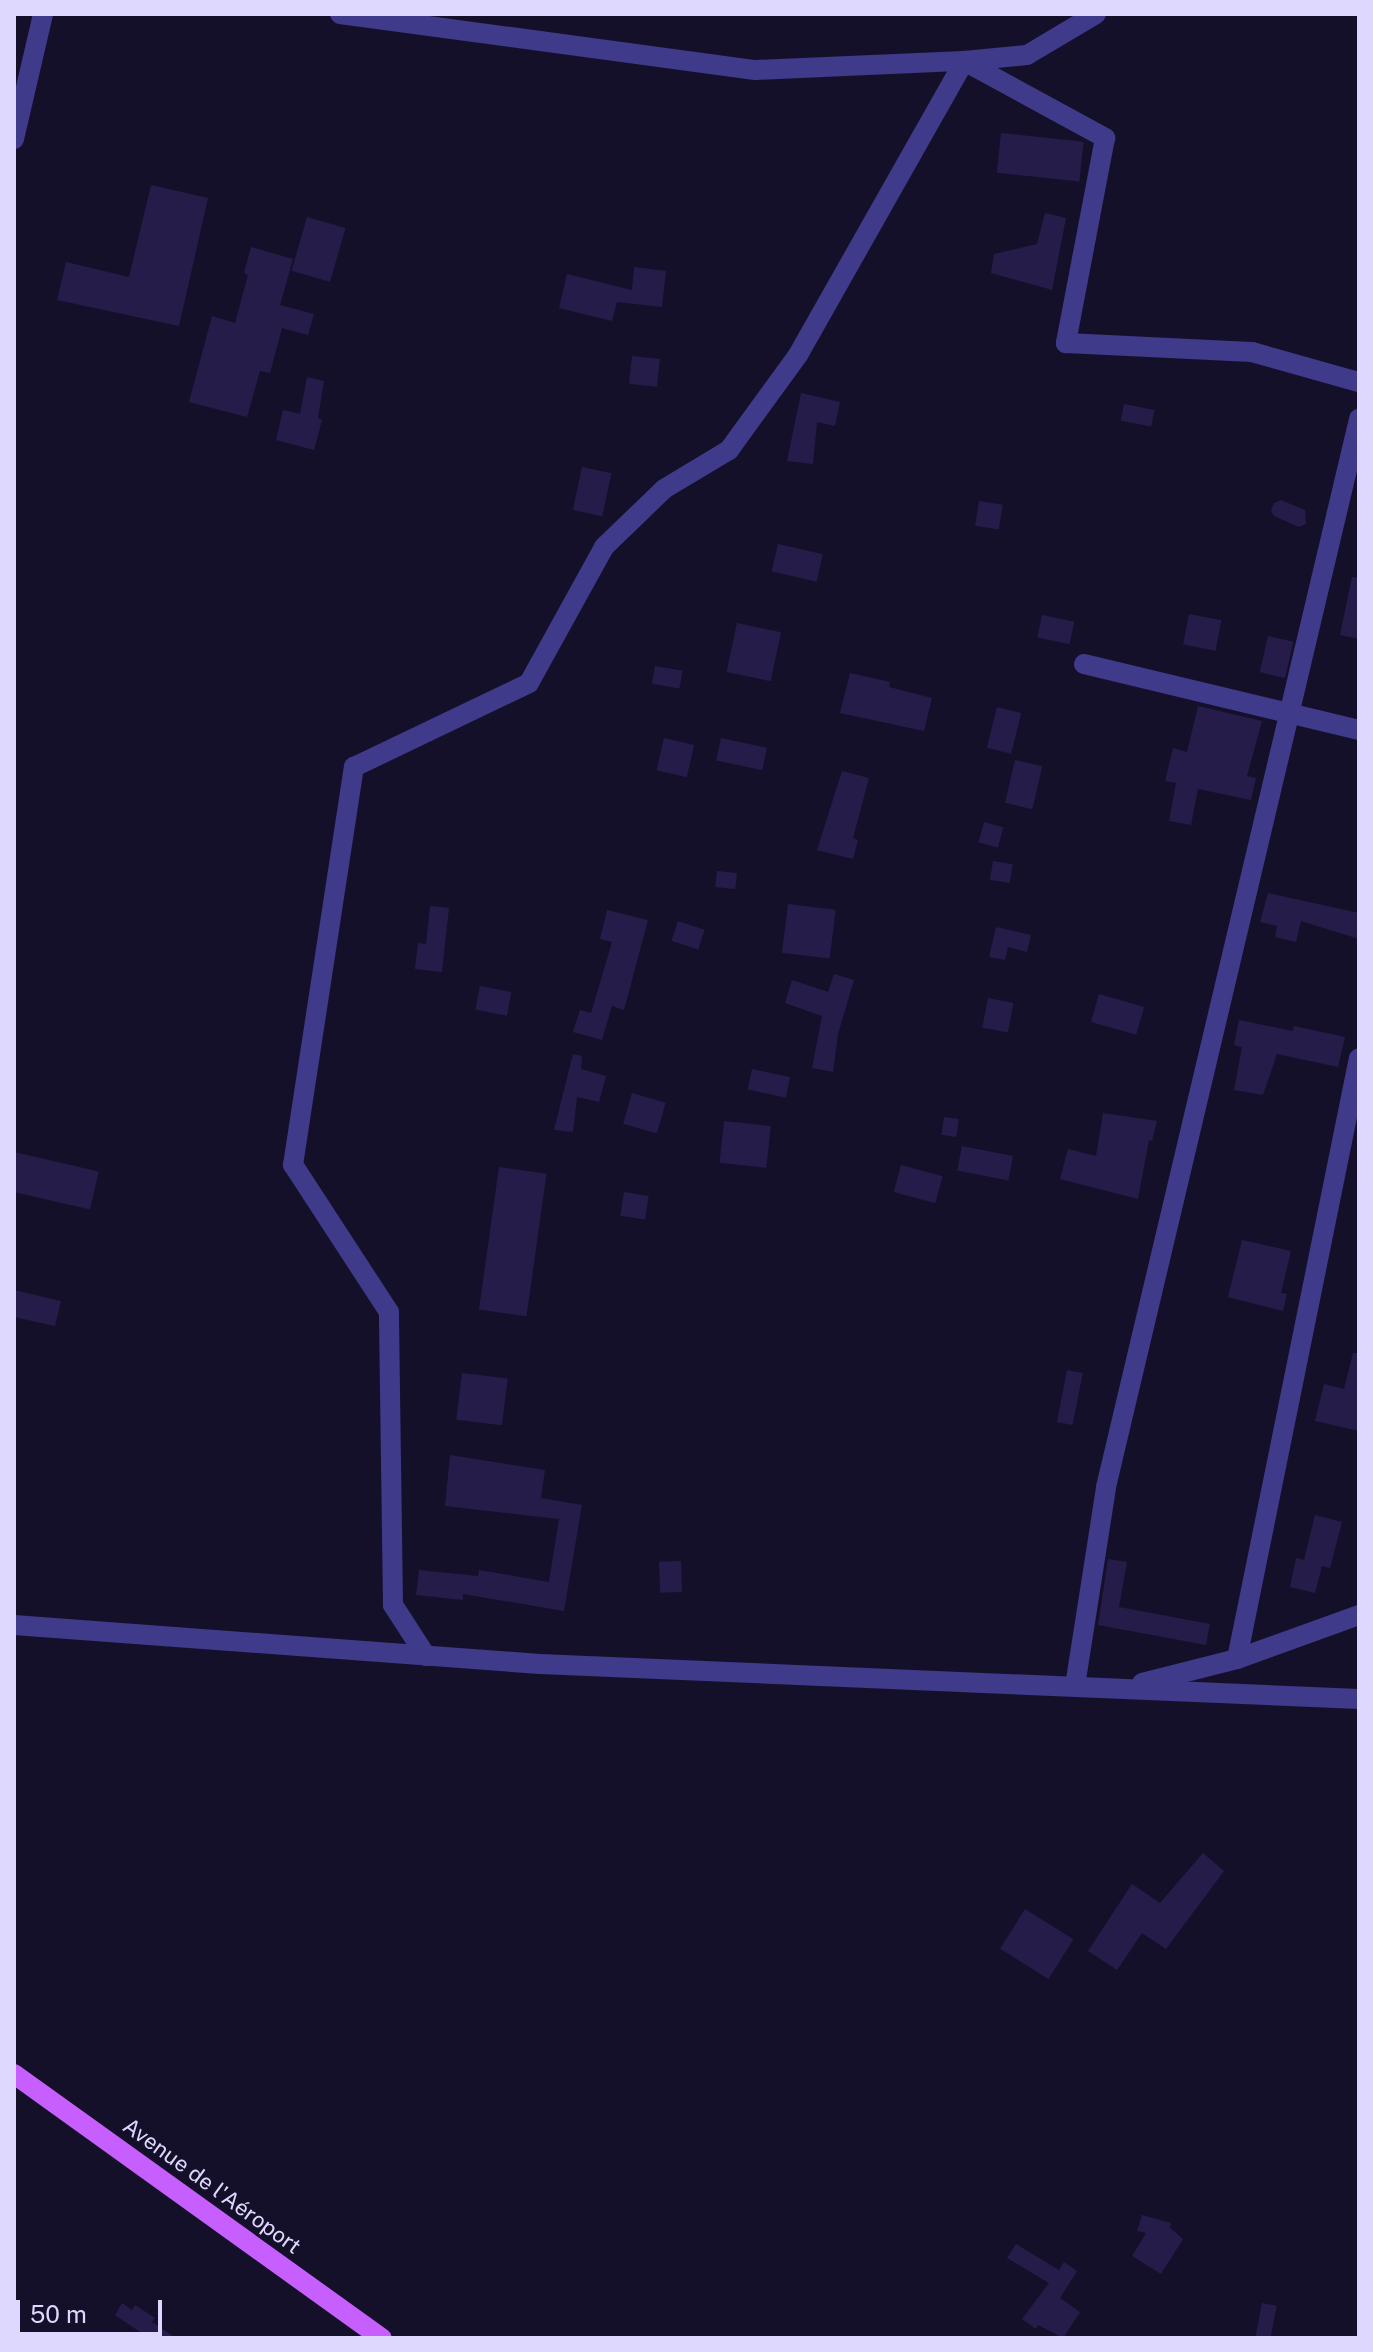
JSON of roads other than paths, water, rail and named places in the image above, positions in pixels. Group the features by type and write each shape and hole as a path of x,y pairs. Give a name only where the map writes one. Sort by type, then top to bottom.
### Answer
{"main road":[{"name":"Avenue de l'Aéroport","path":"14,2074 382,2338"}],"street":[{"path":"14,139 43,14"},
{"path":"340,14 755,70 964,61 1027,55 1096,14"},
{"path":"964,61 1105,138 1066,343 1252,352 1359,382"},
{"path":"426,1656 393,1605 389,1312 293,1165 354,767 529,683 604,547 664,489 729,450 798,355 964,61"},
{"path":"1075,1686 1106,1487 1359,419"},
{"path":"1084,664 1359,730"},
{"path":"1237,1659 1359,1058"},
{"path":"1120,1688 1237,1659 1359,1615"},
{"path":"14,1625 540,1664 1359,1699"}]}
